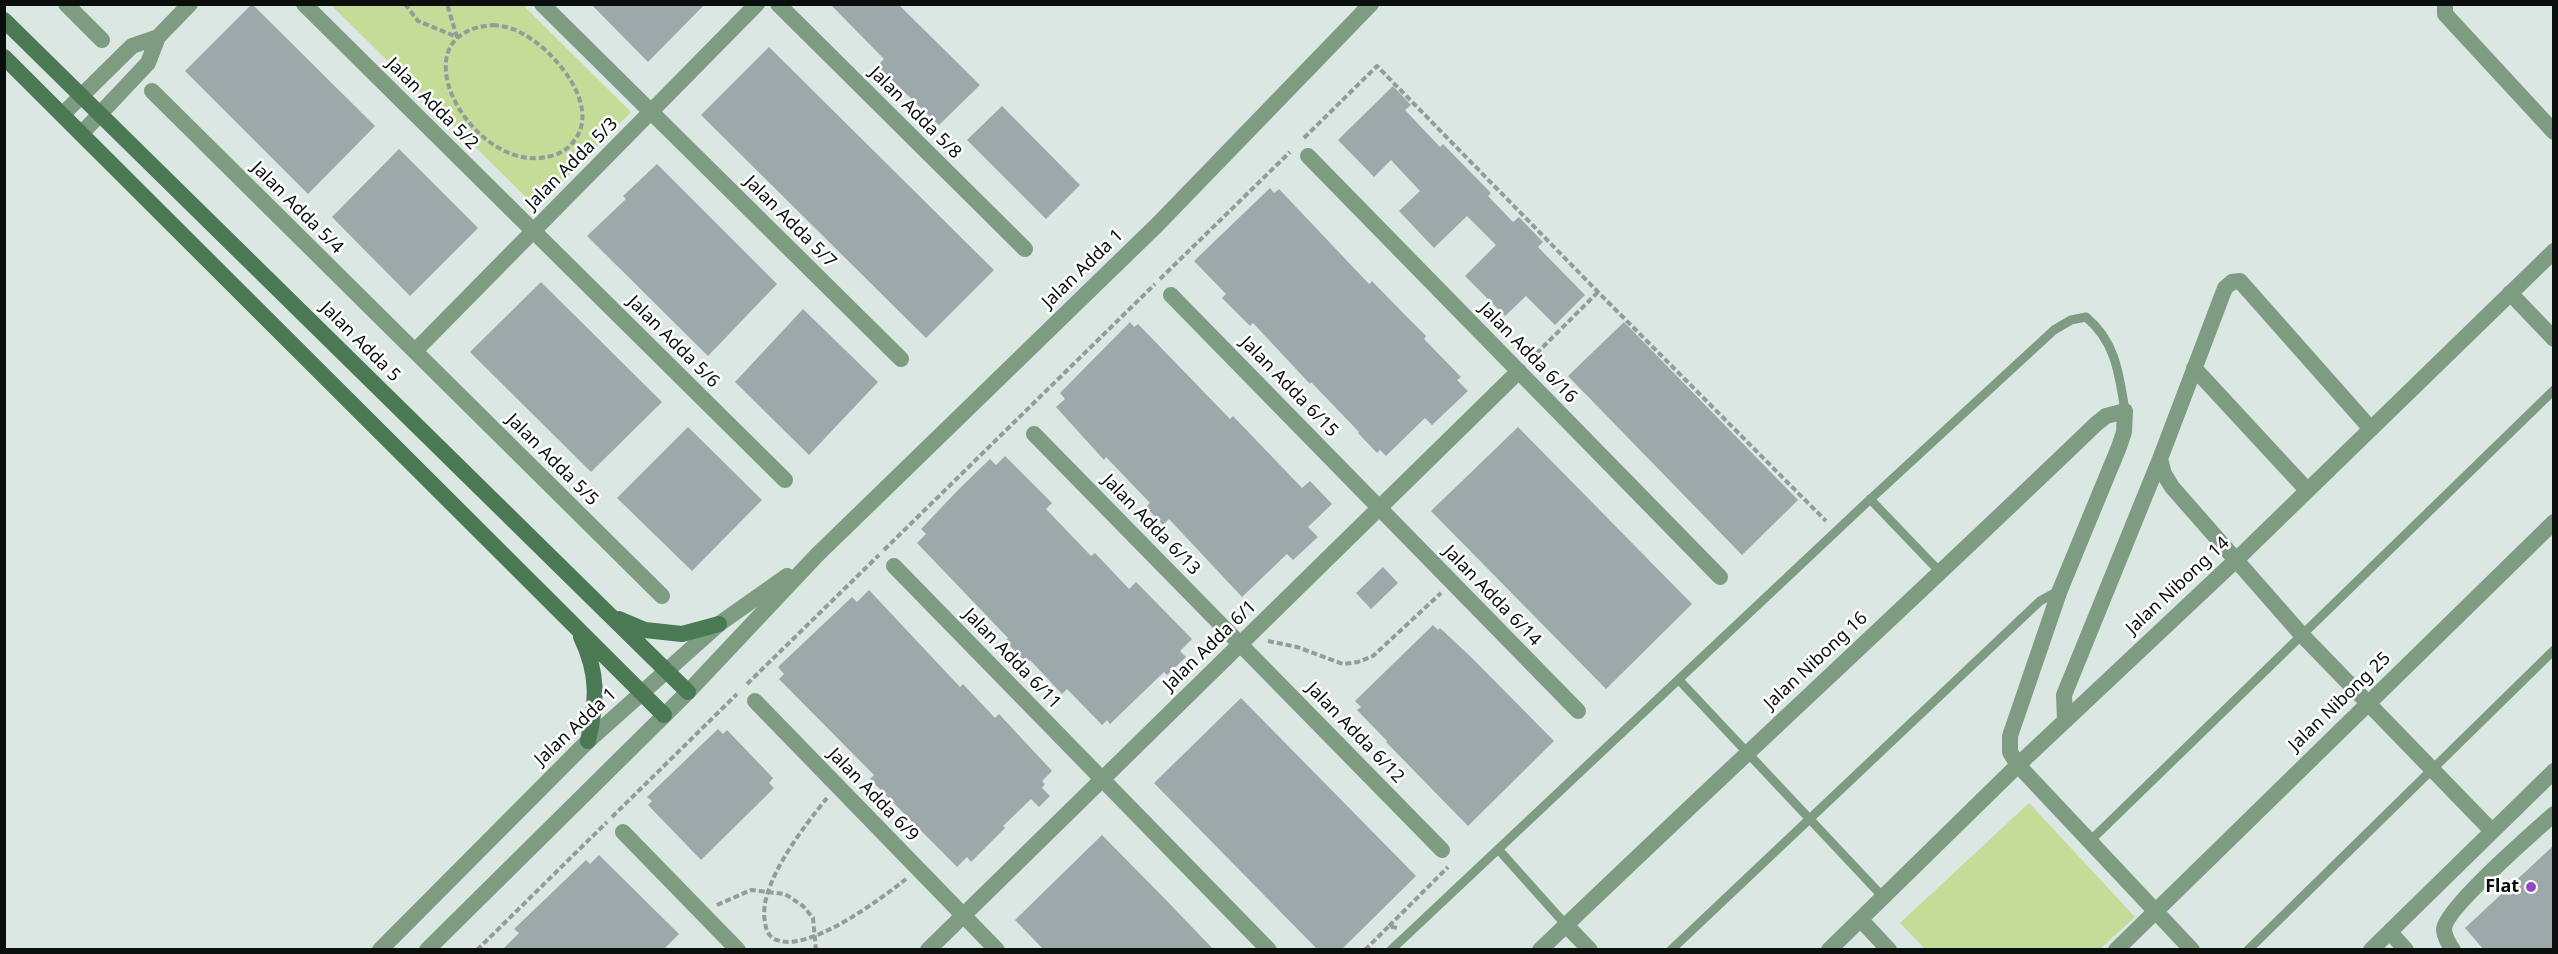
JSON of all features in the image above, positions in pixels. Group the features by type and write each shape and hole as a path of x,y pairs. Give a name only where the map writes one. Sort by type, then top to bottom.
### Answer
{"main road":[{"name":"Jalan Adda 5","path":"4,20 688,692"},
{"path":"4,57 664,715"},
{"path":"609,616 645,630 682,634 719,624"},
{"path":"578,631 589,652 595,682 595,709 588,741"}],"street":[{"path":"66,4 102,40"},
{"path":"82,133 148,63 158,37 190,4"},
{"name":"Jalan Adda 5/2","path":"304,4 533,231"},
{"path":"542,4 651,112"},
{"name":"Jalan Adda 5/3","path":"415,351 757,4"},
{"name":"Jalan Adda 5/8","path":"778,4 1025,249"},
{"name":"Jalan Adda 1","path":"427,950 688,692 817,555 1157,225 1371,4"},
{"path":"2445,4 2445,14 2553,132"},
{"path":"63,114 132,46 158,37"},
{"name":"Jalan Adda 5/4","path":"152,91 415,351"},
{"name":"Jalan Adda 5/7","path":"651,112 901,359"},
{"name":"Jalan Adda 6/16","path":"1308,156 1720,577"},
{"name":"Jalan Adda 5/6","path":"533,231 785,480"},
{"name":"Jalan Nibong 14","path":"1829,950 2018,765 2235,561 2553,251"},
{"path":"2065,720 2064,695 2160,459 2224,288 2232,282 2240,281 2371,429"},
{"path":"2510,293 2553,339"},
{"name":"Jalan Adda 6/15","path":"1171,295 1379,508"},
{"name":"Jalan Adda 5/5","path":"415,351 663,596"},
{"path":"2194,368 2307,490"},
{"name":"Jalan Adda 6/1","path":"928,950 1519,371"},
{"path":"2125,411 2124,432 2119,447 2061,590 2010,736 2010,752 2018,765 2192,950"},
{"name":"Jalan Nibong 16","path":"1540,950 1745,753 2096,424 2106,416 2125,411"},
{"name":"Jalan Adda 6/13","path":"1034,434 1243,640"},
{"path":"2160,459 2164,474 2172,487 2235,561 2301,634 2492,831"},
{"name":"Jalan Adda 6/14","path":"1379,508 1578,711"},
{"name":"Jalan Nibong 25","path":"2116,950 2553,522"},
{"name":"Jalan Adda 1","path":"380,950 588,741 665,670 719,624 817,555"},
{"name":"Jalan Adda 6/11","path":"894,566 1269,950"},
{"name":"Jalan Adda 6/12","path":"1243,640 1442,850"},
{"name":"Jalan Adda 6/9","path":"754,701 997,950"},
{"path":"2371,950 2553,771"},
{"path":"2453,950 2448,945 2444,928 2449,917 2466,897 2553,814"},
{"path":"623,832 738,950"},
{"path":"1861,920 1889,950"},
{"path":"1566,924 1590,950"},
{"path":"2390,932 2406,950"}],"lane":[{"path":"1391,950 2054,330 2071,320 2086,317 2098,328 2110,345 2118,368 2125,411"},
{"path":"2090,841 2553,390"},
{"path":"1870,500 1940,572"},
{"path":"1671,950 2040,602 2061,590"},
{"path":"2248,950 2553,650"},
{"path":"1679,680 1745,753 1883,897"},
{"path":"1498,849 1566,924"}],"path":[{"path":"405,4 418,21 458,37"},
{"path":"447,4 458,37"},
{"path":"477,26 507,27 523,34 555,59 572,83 583,112 582,126 569,147 559,154 526,159 491,144 474,130 459,110 449,88 444,66 447,52 458,37 477,26"},
{"path":"477,950 1377,66 1827,522 1818,530"},
{"path":"1519,371 1598,292"},
{"path":"1243,640 1297,647 1343,664 1358,662 1373,656 1452,582"},
{"path":"837,786 789,848 767,892 763,913 766,931 775,940 793,944 849,920 883,897 917,868"},
{"path":"1365,950 1454,861 1442,850"},
{"path":"703,914 728,899 751,890 785,894 802,906 813,918 816,950"},
{"path":"1389,926 1397,928 1404,922"}],"green space":[{"path":"331,5 523,5 631,112 537,208"},
{"path":"2029,803 2135,917 2100,949 1925,949 1900,923"}],"building":[{"path":"252,4 375,126 308,194 185,71"},
{"path":"591,4 705,4 648,62"},
{"path":"830,4 898,4 980,85 939,125 877,66 884,59"},
{"path":"769,47 994,270 926,338 701,115"},
{"path":"1393,86 1411,105 1405,110 1440,147 1443,144 1491,193 1488,196 1513,222 1519,217 1543,242 1538,247 1585,295 1555,325 1526,296 1505,316 1465,276 1496,245 1467,216 1434,248 1399,211 1420,191 1391,160 1374,177 1338,140"},
{"path":"1002,106 1080,185 1046,219 967,140"},
{"path":"399,149 478,228 410,296 332,217"},
{"path":"657,164 777,284 708,356 587,236 626,199 623,196"},
{"path":"1270,188 1274,193 1279,189 1369,284 1372,281 1426,336 1424,339 1461,377 1457,380 1468,391 1432,425 1425,418 1386,456 1380,450 1377,453 1253,323 1250,326 1222,298 1226,294 1194,261"},
{"path":"541,282 662,402 591,472 470,352"},
{"path":"803,309 878,382 809,455 735,382"},
{"path":"1130,322 1134,327 1138,324 1230,419 1233,416 1302,488 1310,481 1332,504 1308,527 1318,537 1293,560 1287,554 1242,597 1169,519 1163,525 1146,507 1150,503 1106,457 1104,460 1056,407 1065,399 1060,393"},
{"path":"1624,322 1798,500 1742,555 1568,376"},
{"path":"688,427 762,500 692,571 617,498"},
{"path":"1518,427 1692,604 1606,689 1431,511"},
{"path":"1005,456 1052,503 1046,509 1091,556 1095,553 1129,589 1136,582 1192,639 1180,651 1186,657 1167,675 1164,672 1110,724 1107,720 1102,725 1067,689 1062,694 1030,660 1027,663 1005,641 1008,638 917,543 926,534 921,529 959,489 990,459 996,465"},
{"path":"1383,567 1398,583 1371,609 1356,593"},
{"path":"869,590 960,687 963,684 995,718 999,714 1052,771 1042,781 1045,784 1042,788 1050,796 1039,807 1031,799 971,862 967,857 957,867 870,779 874,775 779,679 784,674 778,667 852,597 857,602"},
{"path":"1433,625 1438,630 1440,628 1472,658 1554,741 1468,826 1357,710 1361,707 1355,701"},
{"path":"1241,698 1416,876 1341,950 1318,950 1154,783"},
{"path":"718,729 723,734 727,730 773,778 769,783 774,788 701,860 648,805 652,801 647,797"},
{"path":"1102,835 1214,950 1044,950 1015,920"},
{"name":"Flat","path":"2553,846 2553,950 2484,950 2465,928"},
{"path":"599,855 679,934 663,950 502,950 519,933 514,929 586,860 590,864"}],"place":[{"name":"Flat","path":"2531,887"}]}
